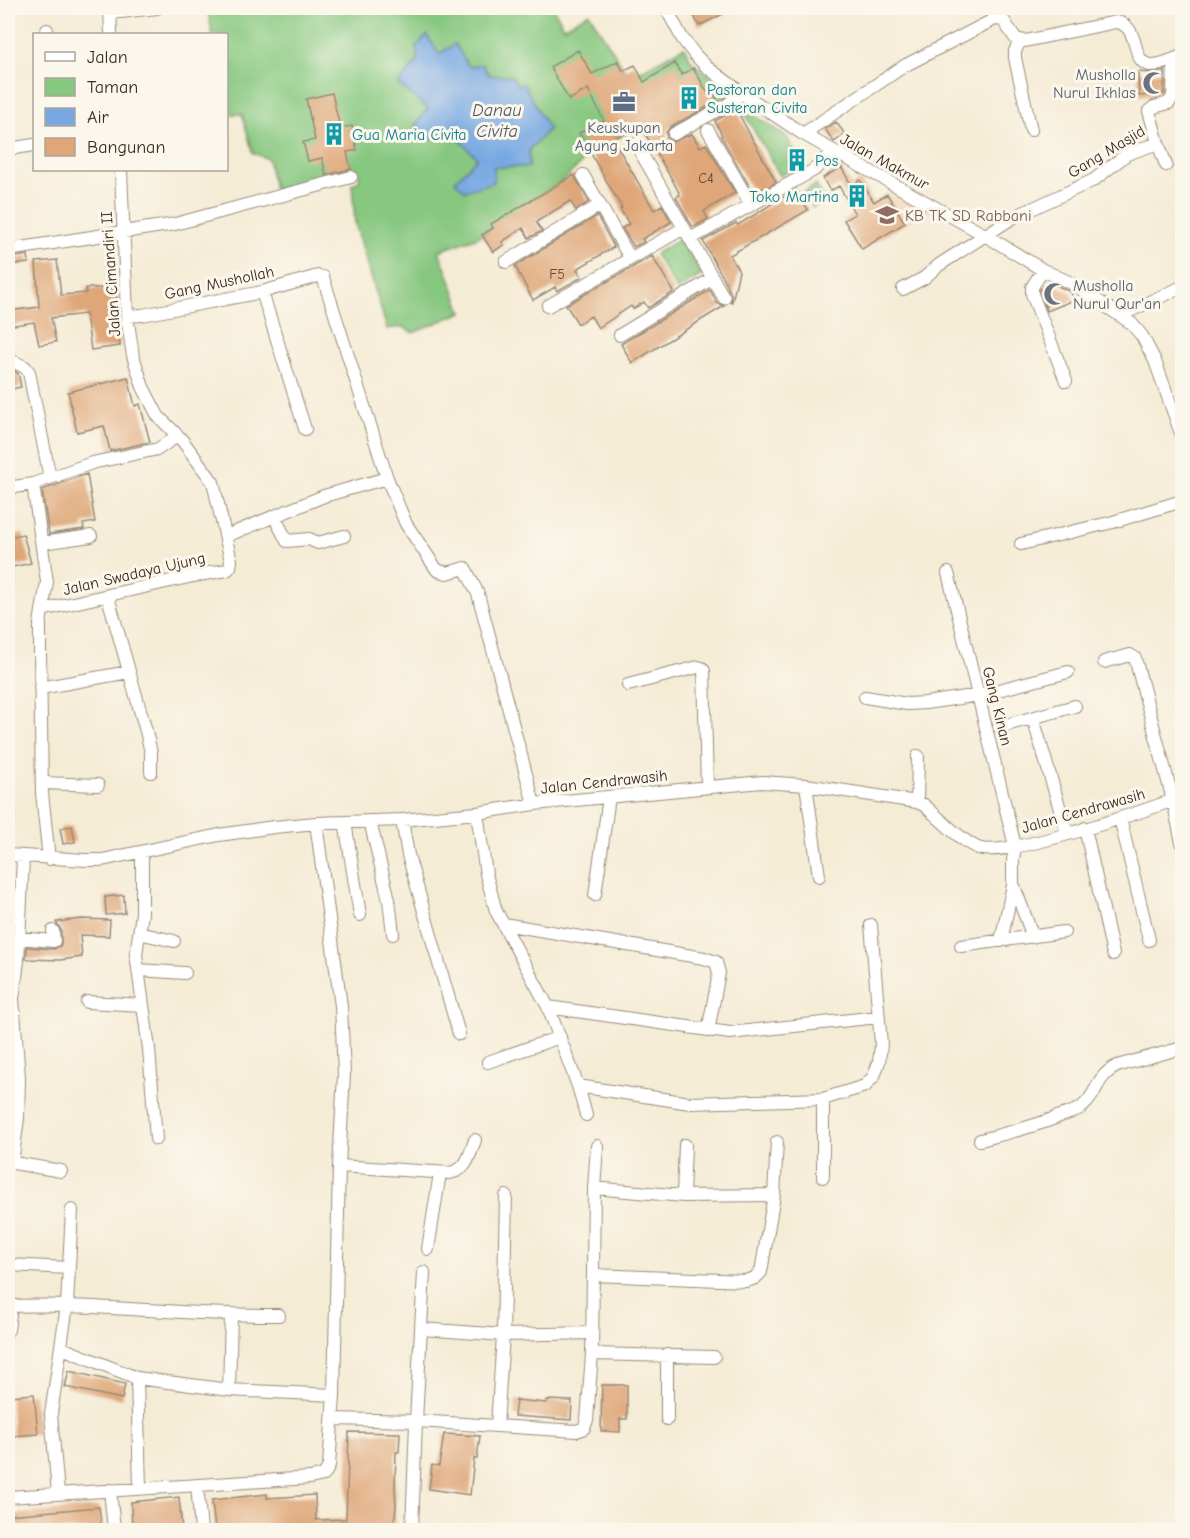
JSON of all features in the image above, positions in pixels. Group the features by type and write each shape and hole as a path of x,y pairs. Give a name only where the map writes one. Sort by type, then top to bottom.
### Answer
{"street":[{"path":"111,33 110,10 157,8"},
{"name":"Jalan Makmur","path":"666,8 682,38 708,68 802,134 985,235 1043,270 1073,284 1121,315 1142,336 1155,361 1182,436"},
{"path":"802,134 904,66 995,19 1004,20 1016,39 1020,41 1116,22 1124,23 1129,28 1144,63 1151,65 1178,57"},
{"path":"1020,41 1015,51 1015,58 1031,130"},
{"name":"Gang Masjid","path":"903,289 924,278 939,265 1012,218 1094,180 1127,154 1158,143 1149,111 1154,107 1169,103 1173,96 1178,57"},
{"path":"674,134 727,105 742,93"},
{"path":"708,130 751,205"},
{"path":"1158,143 1166,165"},
{"path":"636,144 724,298"},
{"path":"8,149 33,145"},
{"path":"548,306 630,258 751,205 814,170 833,151"},
{"name":"Jalan Cimandiri II","path":"121,171 127,316 133,356 143,387 158,416 177,436"},
{"path":"583,175 630,258"},
{"path":"8,250 190,221 351,177"},
{"path":"506,262 600,205"},
{"path":"1043,270 1032,287 1032,294 1066,381"},
{"name":"Gang Mushollah","path":"127,316 262,292 318,276 323,277 326,280 387,478"},
{"path":"620,335 712,278"},
{"path":"1121,315 1182,287"},
{"path":"262,292 305,429"},
{"path":"8,359 25,367 29,372 50,478"},
{"path":"8,488 33,484 98,462 158,449 177,436"},
{"name":"Jalan Swadaya Ujung","path":"42,610 227,570 230,567 226,536 213,482 177,436"},
{"path":"226,536 324,496 387,478 406,524 437,570 447,573 463,567 467,569 478,594 534,804"},
{"path":"33,484 47,582 40,623 40,688 42,783 49,859"},
{"path":"1021,544 1113,522 1182,501"},
{"path":"274,516 287,541 309,539 318,543 344,536"},
{"path":"42,543 91,536"},
{"name":"Gang Kinan","path":"948,573 1015,846 1013,885"},
{"path":"108,597 146,731 151,753 151,772"},
{"path":"1104,662 1130,655 1135,658 1178,799 1182,843"},
{"path":"628,685 698,667 702,668 704,671 707,786"},
{"path":"40,688 129,672"},
{"path":"865,697 907,704 979,696 1068,672"},
{"path":"999,727 1075,706"},
{"path":"1033,718 1067,833"},
{"path":"917,801 918,756"},
{"name":"Jalan Cendrawasih","path":"8,855 23,858 102,860 231,833 316,823 402,820 477,813 534,804 762,782 806,785 917,801 979,848 988,850 1067,833 1178,799"},
{"path":"42,783 98,785"},
{"path":"806,785 819,876"},
{"path":"595,895 609,797"},
{"path":"477,813 486,874 496,911 548,1007 578,1086 586,1115"},
{"path":"1120,818 1149,939"},
{"path":"402,820 408,855 459,1034"},
{"path":"370,821 389,900 393,934"},
{"path":"345,822 360,915"},
{"path":"8,1497 310,1478 324,1475 329,1466 334,1395 339,1166 344,1074 340,1006 316,823"},
{"path":"1085,828 1113,954"},
{"path":"142,852 142,913 136,954 149,1049 156,1139"},
{"path":"23,858 21,900 15,931 18,961 13,999 19,1078 13,1096 18,1118 10,1162 61,1171"},
{"path":"1013,885 1033,937"},
{"path":"1001,941 1013,885"},
{"path":"504,924 705,958 716,962 719,973 708,1031"},
{"path":"578,1086 690,1103 823,1099 865,1086 874,1076 880,1053 871,925"},
{"path":"15,931 54,941 53,931"},
{"path":"961,946 1064,932"},
{"path":"139,933 174,941"},
{"path":"138,970 185,974"},
{"path":"87,1002 143,1005"},
{"path":"548,1007 730,1034 878,1017"},
{"path":"488,1062 560,1037"},
{"path":"980,1140 1038,1125 1079,1109 1093,1096 1098,1081 1107,1071 1117,1066 1182,1048"},
{"path":"823,1099 824,1177"},
{"path":"339,1166 440,1173 460,1171 466,1165 475,1140"},
{"path":"593,1275 746,1281 755,1278 761,1272 774,1195 777,1142"},
{"path":"683,1196 685,1145"},
{"path":"332,1419 416,1421 577,1431 584,1428 587,1420 592,1354 594,1188 597,1146"},
{"path":"428,1249 440,1173"},
{"path":"594,1188 683,1196 774,1195"},
{"path":"498,1426 503,1335 506,1196"},
{"path":"58,1493 51,1414 67,1305 72,1210"},
{"path":"8,1265 69,1268"},
{"path":"412,1530 424,1272"},
{"path":"8,1330 9,1306 67,1305 231,1316 279,1315"},
{"path":"228,1390 231,1316"},
{"path":"422,1329 503,1335 592,1332"},
{"path":"62,1348 137,1378 228,1390 334,1395"},
{"path":"592,1354 714,1357"},
{"path":"668,1355 668,1419"},
{"path":"137,1378 140,1488"},
{"path":"197,1485 201,1530"},
{"path":"110,1490 114,1530"}],"shaded area":[{"name":"KB TK SD Rabbani","path":"896,188 933,208 860,252 841,221"}],"green space":[{"path":"553,8 564,27 589,13 629,77 684,47 692,62 737,97 676,132 666,116 598,146 566,178 478,237 439,251 462,312 413,333 403,327 387,329 355,223 352,184 360,181 358,169 274,190 268,159 253,153 242,114 228,114 228,33 212,33 208,9"},
{"path":"740,106 787,137 795,152 787,157 794,168 780,176"},
{"path":"816,185 826,201 813,208 804,192"},
{"path":"680,239 702,275 677,290 655,254"}],"water":[{"name":"Danau Civita","path":"427,35 439,54 455,44 469,67 482,64 489,75 512,76 518,86 523,83 549,129 529,150 529,167 494,167 494,182 465,191 455,181 477,158 449,130 432,139 415,125 428,109 398,84 418,61 416,47"}],"building":[{"path":"690,8 735,8 699,26"},
{"path":"578,50 592,74 618,61 623,71 635,65 644,82 675,63 682,75 693,68 708,93 712,91 718,101 670,127 666,133 667,138 673,142 692,134 700,147 706,144 735,193 704,211 708,219 694,227 691,224 676,197 680,195 673,181 640,125 613,139 654,210 662,205 671,222 642,239 644,242 634,247 622,228 629,224 620,209 622,208 579,133 604,121 588,89 569,100 550,67"},
{"name":"Musholla Nurul Ikhlas","path":"1165,71 1164,94 1139,96 1138,72"},
{"name":"Gua Maria Civita","path":"332,93 340,128 352,126 357,150 347,152 351,169 326,175 322,158 308,161 303,142 315,140 306,99"},
{"path":"736,109 776,182 754,194 715,121"},
{"path":"836,122 845,134 834,142 825,129"},
{"name":"KB TK SD Rabbani","path":"841,167 852,186 860,180 874,202 887,194 905,223 862,249 844,220 855,214 839,186 830,191 823,178"},
{"path":"574,175 589,202 576,210 570,201 536,222 542,231 529,238 523,228 502,242 504,245 493,252 482,235 493,228 491,224"},
{"path":"796,189 808,210 730,255 739,271 731,302 731,294 703,241 736,223 738,225"},
{"path":"597,216 614,247 577,269 582,277 557,291 555,287 533,300 515,266"},
{"path":"28,255 29,263 8,265 8,258"},
{"path":"652,256 674,292 648,308 644,302 633,309 631,306 598,328 591,316 578,324 566,305"},
{"path":"57,260 61,295 86,293 86,288 115,288 119,313 116,313 120,346 91,350 86,314 51,318 56,342 39,345 34,322 8,326 8,311 39,307 36,262"},
{"name":"Musholla Nurul Qur'an","path":"1051,283 1071,292 1074,300 1047,311 1040,289"},
{"path":"710,290 717,303 724,306 632,363 621,344"},
{"path":"8,372 18,373 21,387 8,390"},
{"path":"128,377 135,406 140,404 150,442 110,451 104,426 77,432 68,392"},
{"path":"87,474 95,522 83,524 84,529 49,534 42,490"},
{"path":"23,534 31,563 8,568 8,537"},
{"path":"72,826 75,842 63,844 60,828"},
{"path":"124,895 125,913 106,915 105,897"},
{"path":"81,919 110,920 109,936 80,935 82,957 60,960 26,959 27,947 54,949 61,945 61,930 56,922"},
{"path":"69,1371 125,1384 122,1399 65,1387"},
{"path":"602,1385 627,1385 627,1419 620,1419 620,1432 601,1431"},
{"path":"34,1394 38,1434 13,1436 10,1396"},
{"path":"516,1400 546,1403 546,1400 572,1401 571,1420 514,1416"},
{"path":"349,1432 400,1433 399,1452 396,1452 394,1530 215,1530 212,1500 267,1494 267,1498 315,1495 316,1520 346,1519"},
{"path":"444,1434 480,1436 477,1459 474,1459 470,1495 429,1489 432,1465 439,1466"},
{"path":"179,1497 182,1530 132,1530 131,1502"},
{"path":"99,1507 102,1530 8,1530 8,1515"}],"place":[{"name":"Musholla Nurul Ikhlas","path":"1154,83"},
{"name":"Pastoran dan Susteran Civita","path":"689,98"},
{"name":"Keuskupan Agung Jakarta","path":"624,102"},
{"name":"Gua Maria Civita","path":"334,134"},
{"name":"Pos","path":"797,160"},
{"name":"Toko Martina","path":"857,196"},
{"name":"KB TK SD Rabbani","path":"887,215"},
{"name":"Musholla Nurul Qur'an","path":"1055,294"}]}
